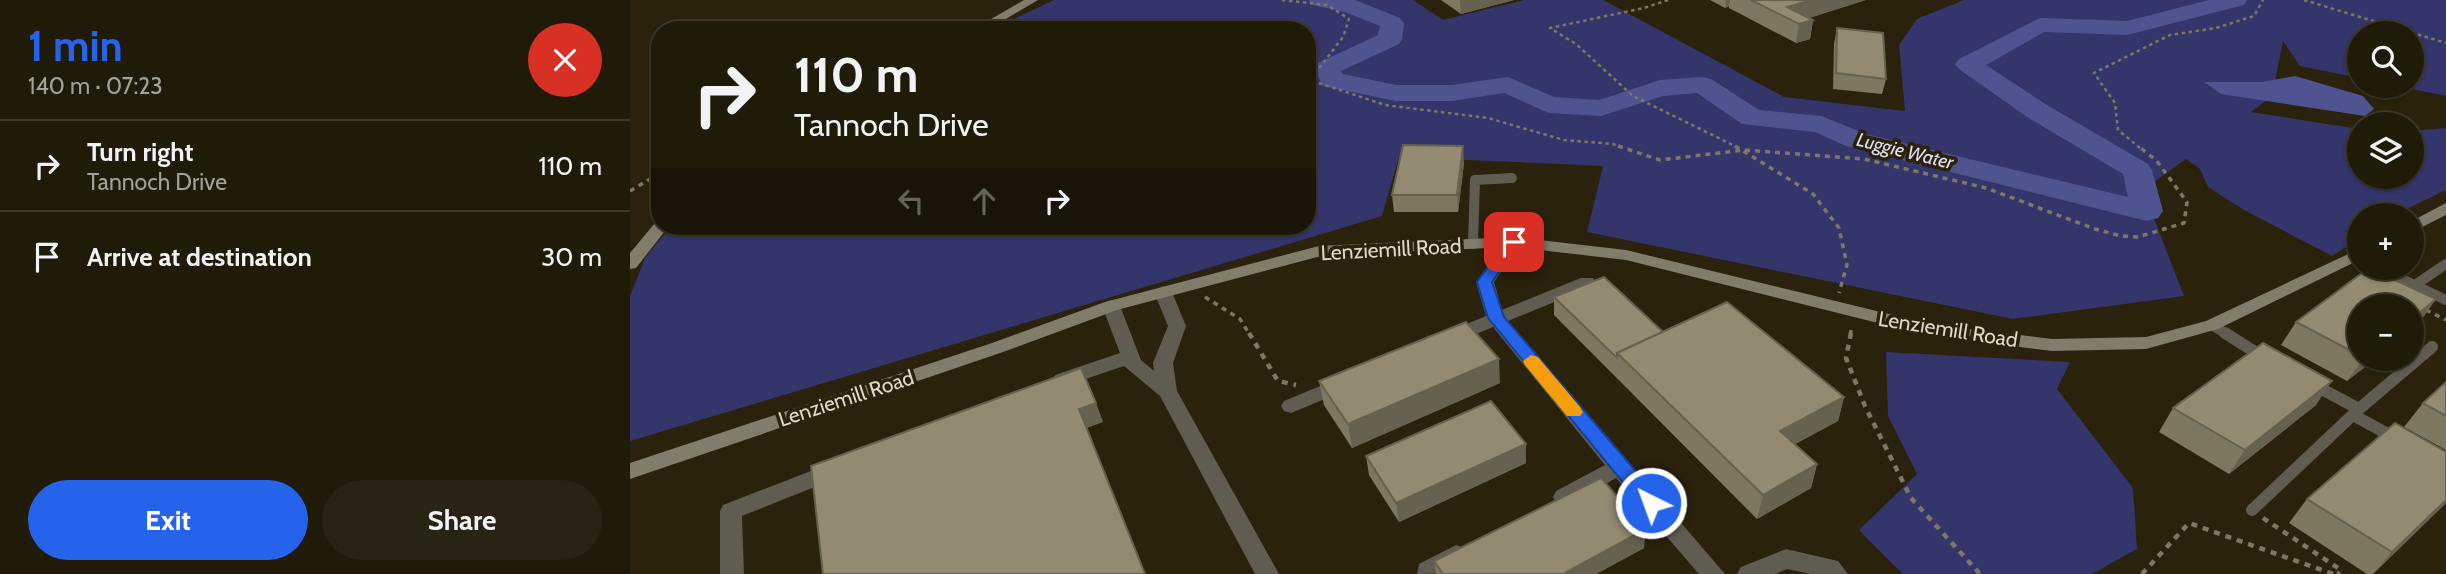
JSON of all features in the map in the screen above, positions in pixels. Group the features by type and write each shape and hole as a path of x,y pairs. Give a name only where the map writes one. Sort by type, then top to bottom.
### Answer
{"main road":[{"path":"994,21 1032,0"},
{"path":"2424,220 2446,208"},
{"path":"630,264 654,235"},
{"name":"Lenziemill Road","path":"632,469 999,347 1111,306 1325,250 1514,242 1626,255 1930,330 2052,345 2146,343 2211,325 2347,261"}],"street":[{"path":"1514,242 1485,282 1496,318 1619,467 1713,574"},
{"path":"1435,344 1587,282"},
{"path":"1163,292 1177,326 1163,363 1166,389 1267,574"},
{"path":"1111,306 1133,363 1167,391 1166,389"},
{"path":"1048,385 1132,356"},
{"path":"1291,406 1362,376"},
{"path":"732,574 731,511 858,460"},
{"path":"1547,506 1619,467"},
{"path":"1427,571 1475,545"},
{"path":"1749,574 1786,559 1830,569 1836,574"}],"lane":[{"path":"1473,244 1475,180 1512,178"},
{"path":"2415,285 2446,264"},
{"path":"2404,280 2446,300"},
{"path":"2211,325 2275,363"},
{"path":"2252,510 2356,412 2432,347"},
{"path":"2299,376 2411,447"}],"path":[{"path":"1282,0 1312,2 1340,9 1349,19 1347,33 1331,56 1316,68"},
{"path":"1668,0 1644,8 1550,28 1576,44 1633,96 1744,150 1814,194 1839,228 1847,265 1835,308"},
{"path":"1316,82 1385,105 1488,118 1564,140 1613,144 1660,160 1744,150 1864,159 1986,188 2111,234 2138,237 2184,223 2187,202 2156,160 2118,130 2115,103 2094,73 2169,35 2216,27 2253,16 2263,0"},
{"path":"2304,0 2446,43"},
{"path":"2311,0 2318,5"},
{"path":"1762,160 1768,158 1768,152"},
{"path":"630,191 651,178"},
{"path":"1187,286 1240,319 1278,381 1325,391"},
{"path":"2424,309 2446,320"},
{"path":"1854,313 1846,358 1865,406 1911,498 1980,574"},
{"path":"2142,574 2189,523 2335,574 2341,570 2252,510"}],"shaded area":[{"path":"1054,0 1413,0 1443,20 1524,0 1603,0 1784,97 1905,111 1899,45 1917,19 1964,0 2446,0 2446,96 2424,92 2424,21 2347,21 2347,76 2300,66 2283,41 2272,96 2251,112 2347,127 2347,189 2424,189 2424,130 2446,128 2446,190 2419,203 2347,203 2347,246 2332,256 2244,210 2208,187 2200,169 2186,159 2143,190 2184,296 2013,319 1587,232 1603,166 1399,157 1382,216 630,441 630,296 645,258 664,235 1316,235 1316,21 1010,21"},
{"path":"1886,352 2070,362 2057,389 2133,488 2137,549 2092,574 1903,574 1859,530 1917,474 1888,416"}],"water":[{"path":"2295,76 2347,91 2347,98 2365,98 2374,109 2370,112 2347,113 2221,94 2204,82 2262,82"}],"building":[{"path":"1751,0 1811,0 1787,7 1813,20 1799,24"},
{"path":"1837,28 1883,33 1886,79 1836,73"},
{"path":"1403,145 1463,146 1457,195 1392,195"},
{"path":"1604,277 1663,332 1617,353 1617,358 1554,297"},
{"path":"2353,280 2395,280 2436,299 2424,309 2424,294 2347,294 2347,349 2296,322"},
{"path":"1727,302 1844,397 1780,431 1817,464 1763,495 1617,353"},
{"path":"1466,322 1499,359 1348,424 1319,381"},
{"path":"2263,343 2332,381 2245,450 2173,408"},
{"path":"1081,368 1096,403 1079,409 1145,574 823,574 811,466"},
{"path":"2446,382 2446,416 2423,403"},
{"path":"1491,401 1526,444 1396,503 1366,456"},
{"path":"2395,423 2446,452 2446,500 2392,552 2307,499"},
{"path":"1601,478 1646,529 1563,574 1443,574 1434,561"}],"waterway":[{"name":"Luggie Water","path":"1320,0 1351,6 1392,23 1390,39 1327,68 1332,80 1396,93 1452,93 1508,85 1549,105 1601,108 1660,88 1702,85 1752,118 1821,124 1856,140 2147,211 2137,170 2037,111 1968,64 2040,25 2127,28 2236,0"}],"slow traffic":[{"path":"1531,361 1573,412"}],"route":[{"path":"1514,242 1485,282 1496,318 1651,503"}]}
